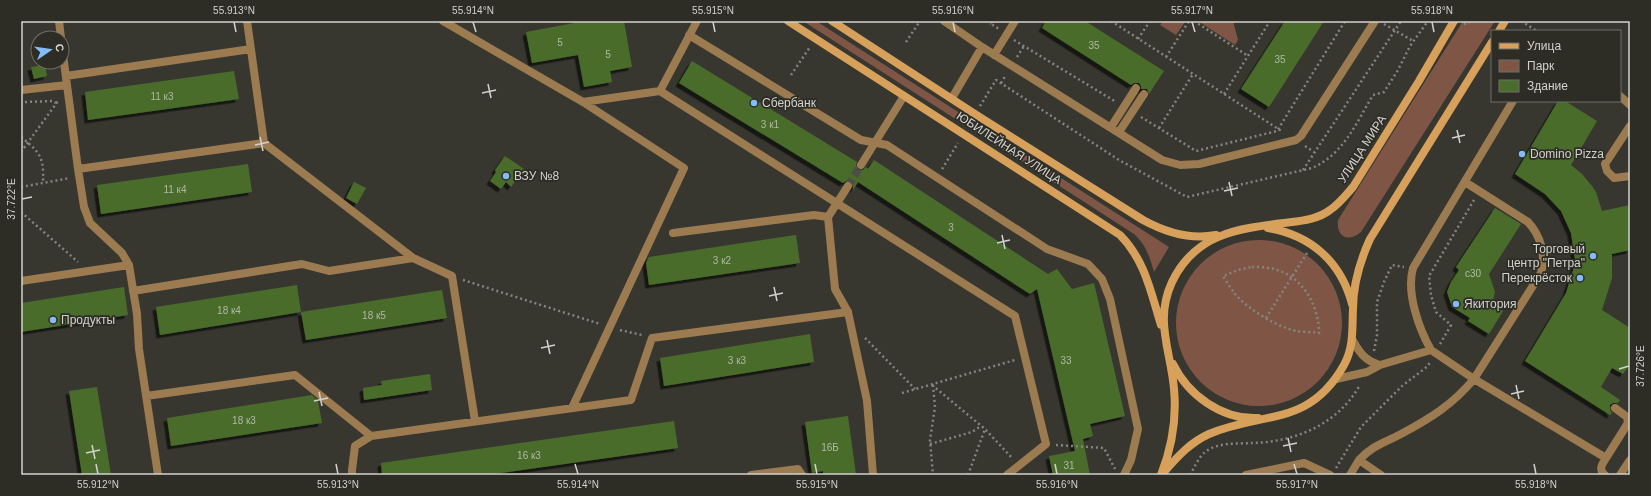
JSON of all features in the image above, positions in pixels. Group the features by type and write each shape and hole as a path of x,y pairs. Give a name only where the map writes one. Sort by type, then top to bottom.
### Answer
{"main road":[{"name":"ЮБИЛЕЙНАЯ УЛИЦА","path":"788,21 964,133 1120,235 1130,245 1144,270 1164,338"},
{"name":"ЮБИЛЕЙНАЯ УЛИЦА","path":"832,21 975,114 1154,226 1169,232 1198,237 1226,233"},
{"name":"УЛИЦА МИРА","path":"1161,475 1169,454 1175,419 1174,388 1169,356 1164,338 1163,319 1166,300 1172,283 1181,266 1209,241 1226,233 1244,228 1301,221 1316,217 1329,211 1341,201 1370,160 1454,21"},
{"path":"1500,30 1505,21"},
{"name":"УЛИЦА МИРА","path":"1161,475 1189,446 1207,435 1222,429 1291,413 1308,405 1323,393 1336,379 1345,363 1352,339 1354,327 1353,308 1360,263 1370,239 1491,46"},
{"name":"УЛИЦА МИРА","path":"1244,228 1282,230 1312,244 1330,259 1340,274 1348,291 1353,308"},
{"name":"УЛИЦА МИРА","path":"1169,356 1177,373 1188,388 1202,400 1218,410 1236,416 1255,418 1273,417"}],"street":[{"path":"247,21 264,143 413,258 452,276 475,421"},
{"path":"660,91 697,21"},
{"path":"944,21 994,55 1162,160 1180,165 1199,164 1296,140 1301,136 1375,21"},
{"path":"994,55 1015,21"},
{"path":"446,22 583,102 684,168 572,408"},
{"path":"689,35 861,140 887,145 1048,249 1088,264 1102,279 1110,299 1138,429 1131,460 1124,475"},
{"path":"952,98 982,47"},
{"path":"66,76 251,49"},
{"path":"65,70 78,173 84,207 90,223 122,253 129,265 158,475"},
{"path":"21,90 67,85"},
{"path":"1111,127 1136,88"},
{"path":"583,102 660,91 1015,316 1046,444 1007,475"},
{"path":"1119,132 1144,94"},
{"path":"861,165 904,96"},
{"path":"1621,97 1630,105"},
{"path":"1512,102 1413,268 1411,274 1411,291 1415,307 1423,334 1431,350 1474,379 1606,458"},
{"path":"1630,126 1607,161 1605,168 1614,178 1630,176"},
{"path":"78,173 264,143"},
{"path":"1350,475 1359,460 1372,448 1404,433 1445,408 1461,394 1474,379 1538,280 1543,266 1543,258 1536,234 1528,222 1465,182"},
{"path":"848,186 838,204 828,217 835,289 848,312 867,401 873,475"},
{"path":"673,233 814,215 828,217"},
{"path":"133,291 302,264 329,271 413,258"},
{"path":"21,281 129,265"},
{"path":"352,475 355,446 371,436 631,400 652,338 848,312"},
{"path":"1352,339 1364,358 1371,363 1380,365"},
{"path":"1336,379 1367,372 1380,365 1431,350"},
{"path":"146,396 295,375 371,436"},
{"path":"1605,475 1601,468 1628,423 1627,417 1615,408"},
{"path":"1359,460 1381,475"},
{"path":"1620,475 1630,460"},
{"path":"1246,475 1304,463 1330,475"},
{"path":"751,475 798,469 802,475"}],"path":[{"path":"906,42 920,21"},
{"path":"986,21 1006,35"},
{"path":"1111,21 1284,133"},
{"path":"1138,39 1150,21"},
{"path":"1166,57 1189,21"},
{"path":"1194,21 1248,56"},
{"path":"1224,94 1270,21"},
{"path":"1136,115 1196,151 1277,131 1345,21"},
{"path":"1380,21 1413,41"},
{"path":"1302,170 1401,21"},
{"path":"975,114 996,80 1119,160 1187,197 1302,170 1321,164 1338,150 1373,95 1384,92 1413,41 1428,21"},
{"path":"1521,21 1535,30"},
{"path":"791,75 816,39"},
{"path":"1014,40 1121,105"},
{"path":"1158,128 1193,74"},
{"path":"21,152 67,85"},
{"path":"21,102 53,101 56,103"},
{"path":"937,177 964,133"},
{"path":"21,137 37,151 43,163 43,183"},
{"path":"1301,144 1314,152"},
{"path":"21,187 43,183 78,173"},
{"path":"21,212 88,271"},
{"path":"1266,318 1312,244"},
{"path":"1252,267 1278,270 1292,277 1310,296 1317,317 1319,333 1296,331 1283,327 1266,318 1247,305 1235,294 1223,276 1241,269 1252,267"},
{"path":"452,276 610,328 652,338"},
{"path":"850,322 915,389"},
{"path":"902,393 1025,357"},
{"path":"932,385 985,429 1020,465"},
{"path":"932,385 935,407 930,444 933,475"},
{"path":"930,444 972,432 981,426"},
{"path":"968,475 985,429"},
{"path":"1046,444 1104,448 1119,475"}],"green space":[{"path":"803,21 816,21 1169,247 1154,272 1151,261 1142,242 1134,234"},
{"path":"1163,21 1185,22 1176,35 1160,25"},
{"path":"1198,21 1233,21 1238,40 1235,45"},
{"path":"1463,21 1495,21 1361,232 1347,238 1339,231 1338,220"},
{"path":"1259,240 1283,244 1298,250 1311,259 1323,271 1332,284 1338,299 1342,323 1338,347 1332,362 1323,375 1311,387 1298,396 1283,402 1259,406 1235,402 1220,396 1207,387 1195,375 1186,362 1180,347 1176,323 1180,299 1186,284 1195,271 1207,259 1220,250 1235,244"}],"building":[{"path":"573,21 624,21 632,67 610,71 612,82 584,87 578,55 532,63 526,32 574,23"},
{"path":"1046,21 1085,21 1164,71 1149,94 1147,89 1141,89 1139,83 1134,83 1131,85 1042,28"},
{"path":"1285,21 1324,21 1269,107 1241,89"},
{"path":"692,61 857,162 856,165 858,170 863,170 866,167 868,169 874,160 1048,274 1057,269 1072,289 1094,283 1125,416 1090,424 1093,436 1083,439 1090,475 1053,475 1049,456 1075,451 1037,289 1030,294 858,182 853,190 853,184 851,181 846,181 843,183 679,83"},
{"path":"32,70 46,70 47,76 34,79"},
{"path":"234,71 239,99 88,120 85,92"},
{"name":"Торговый центр \"Петра\"","path":"1557,102 1567,102 1597,121 1571,165 1582,174 1592,186 1596,192 1602,211 1630,205 1630,250 1612,254 1612,278 1602,310 1630,328 1630,364 1623,374 1612,368 1601,387 1620,400 1618,403 1613,403 1610,405 1610,410 1612,413 1610,415 1525,361 1566,293 1575,259 1571,233 1561,211 1545,194 1515,174"},
{"name":"ВЗУ №8","path":"505,156 524,169 511,187 506,182 501,189 490,181 496,172 495,170"},
{"path":"248,164 252,192 101,214 97,185"},
{"path":"354,182 366,188 357,204 346,198"},
{"path":"1495,208 1521,224 1489,274 1495,292 1492,304 1503,311 1489,334 1468,321 1470,318 1452,307 1447,292 1451,282 1459,270 1456,267"},
{"path":"796,235 800,263 649,285 646,263 649,257"},
{"path":"297,285 301,312 160,335 156,307"},
{"path":"124,287 128,315 21,332 21,303"},
{"path":"442,290 447,318 306,340 301,312"},
{"path":"810,334 814,362 664,386 660,358"},
{"path":"430,374 432,390 364,400 363,388 382,385 381,381"},
{"path":"97,387 111,475 82,475 69,391"},
{"path":"312,395 318,401 322,423 171,446 167,418"},
{"path":"848,416 856,475 823,475 823,471 812,473 805,422"},
{"path":"674,421 678,448 487,475 382,475 381,463"}],"tunnel":[{"path":"848,186 861,165"}],"place":[{"name":"Сбербанк","path":"754,103"},
{"name":"Domino Pizza","path":"1522,154"},
{"name":"ВЗУ №8","path":"506,176"},
{"name":"Торговый центр \"Петра\"","path":"1593,256"},
{"name":"Перекрёсток","path":"1580,278"},
{"name":"Якитория","path":"1456,304"},
{"name":"Продукты","path":"53,320"}]}
